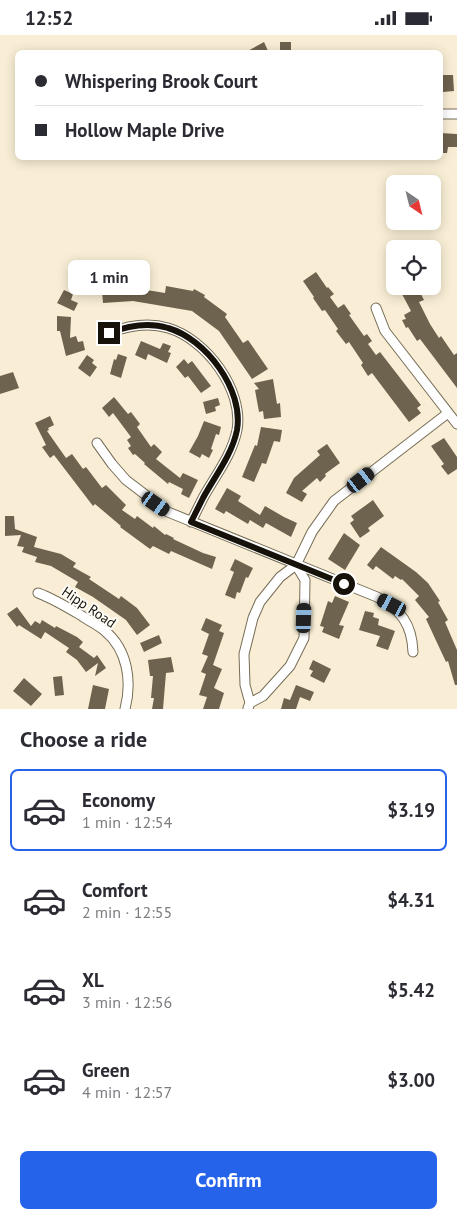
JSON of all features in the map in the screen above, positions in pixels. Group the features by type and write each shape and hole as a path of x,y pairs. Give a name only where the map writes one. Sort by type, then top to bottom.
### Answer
{"street":[{"path":"443,114 457,114"},
{"path":"376,308 385,331 457,424"},
{"path":"109,333 134,326 150,325 166,327 180,332 204,349 228,381 236,403 237,429 226,459 202,499 191,522"},
{"path":"296,565 305,580 304,638 290,666 263,696 249,706 245,685 244,654 253,618 260,602 280,577 296,565 312,532 334,501 448,413"},
{"path":"97,443 126,480 168,512 377,597 392,605 402,616 409,628 413,640 413,652"},
{"name":"Hipp Road","path":"38,593 57,601 105,631 112,639 123,656 128,676 129,689 125,709"}],"building":[{"path":"264,42 268,50 249,50"},
{"path":"280,42 291,42 291,50 280,50"},
{"path":"443,75 453,75 454,91 443,92"},
{"path":"443,133 457,134 457,147 448,147 447,153 443,153"},
{"path":"316,272 327,288 334,294 330,297 338,308 344,304 351,314 349,315 364,336 367,334 372,341 368,344 376,355 380,352 421,405 417,408 421,413 409,422 372,373 368,376 361,365 363,363 349,342 346,344 336,331 338,329 325,310 322,311 313,298 303,281"},
{"path":"90,274 93,286 81,288 78,276"},
{"path":"122,286 165,293 166,286 193,291 194,289 205,295 204,297 227,314 225,317 243,343 248,340 268,369 252,379 219,331 192,311 133,301 103,303 102,291 122,290"},
{"path":"64,290 73,294 71,300 78,303 74,311 57,303"},
{"path":"403,295 422,295 424,300 419,302 430,324 454,355 457,353 457,388 420,339 417,341 408,327 406,328 402,320 406,319 404,315 411,311"},
{"path":"57,316 71,317 70,338 76,336 78,342 83,341 85,350 66,356 60,331 57,331"},
{"path":"141,341 160,349 163,343 171,346 168,352 171,353 167,363 148,354 146,360 135,355"},
{"path":"118,354 127,357 121,378 110,374 114,359 116,360"},
{"path":"87,355 94,360 92,363 97,367 90,377 78,368"},
{"path":"184,359 188,364 192,361 211,386 201,393 188,376 185,378 176,367"},
{"path":"13,372 19,388 0,394 0,376"},
{"path":"273,379 277,404 280,403 281,417 264,419 263,411 259,412 255,390 259,389 254,383"},
{"path":"114,397 128,414 131,412 140,424 137,427 151,447 154,444 162,452 156,459 180,478 183,473 198,480 189,498 181,494 183,489 169,482 168,484 135,454 133,455 128,448 131,446 127,440 131,437 113,413 109,417 102,408"},
{"path":"218,398 220,405 215,407 216,411 206,414 203,402"},
{"path":"50,416 54,425 48,428 49,430 47,431 66,458 72,454 83,469 86,467 102,488 106,485 126,505 122,510 135,519 137,516 165,535 216,557 212,569 171,551 169,554 153,546 150,549 120,527 95,504 93,506 54,455 50,458 42,447 46,445 35,423"},
{"path":"204,421 221,427 219,435 216,434 211,449 213,450 209,458 202,454 200,458 189,452"},
{"path":"261,427 282,430 280,442 274,441 266,464 262,463 254,482 242,477 255,445 257,446"},
{"path":"444,438 457,457 457,469 448,475 441,466 444,464 431,446"},
{"path":"327,444 340,463 325,474 326,476 320,482 317,478 302,491 307,494 302,502 286,493 294,478 320,455 317,451"},
{"path":"227,488 241,496 238,501 260,515 265,506 297,523 291,537 266,523 263,528 250,520 248,524 226,511 224,514 215,509"},
{"path":"373,500 384,516 368,528 370,531 360,538 350,523 354,520 351,516"},
{"path":"5,516 14,516 15,529 37,537 34,547 61,554 76,563 73,567 91,577 89,579 119,599 121,596 137,608 150,625 137,635 126,620 75,587 78,582 51,566 35,562 37,557 22,552 24,547 17,546 21,535 5,536"},
{"path":"344,533 360,545 345,570 328,559"},
{"path":"381,547 416,572 428,583 440,601 438,602 448,620 445,622 457,650 457,685 455,685 448,661 446,662 426,619 429,617 415,600 419,596 402,579 395,576 393,579 376,566 373,570 367,565"},
{"path":"235,559 253,568 248,578 246,577 240,593 237,592 235,599 225,595 234,572 230,570"},
{"path":"335,596 349,602 339,625 344,626 339,639 322,632 324,627 320,626 328,601 332,603"},
{"path":"17,607 31,626 35,621 40,624 42,620 55,628 56,626 77,637 83,642 79,647 94,658 97,655 106,668 95,676 98,663 86,672 77,660 66,652 69,648 45,632 41,639 19,625 17,627 7,614"},
{"path":"365,611 374,613 373,617 379,619 378,625 395,631 388,650 376,646 380,636 359,630"},
{"path":"206,618 222,625 219,631 224,633 213,665 222,669 214,688 224,693 219,709 203,709 207,697 199,695 206,674 201,672 208,656 202,654 209,634 201,630"},
{"path":"159,635 162,643 144,652 140,643"},
{"path":"171,657 174,672 166,673 163,709 152,709 154,698 151,698 153,676 150,676 148,660"},
{"path":"313,660 331,669 324,683 310,676 313,671 309,669"},
{"path":"62,676 64,695 55,696 53,677"},
{"path":"24,678 42,694 31,706 13,691"},
{"path":"93,685 109,689 105,709 88,709"},
{"path":"296,685 314,692 310,701 300,697 296,709 281,709 284,698 290,700"}],"route":[{"path":"109,333 134,326 150,325 166,327 180,332 204,349 228,381 236,403 237,429 226,459 202,499 191,522 344,584"}]}
